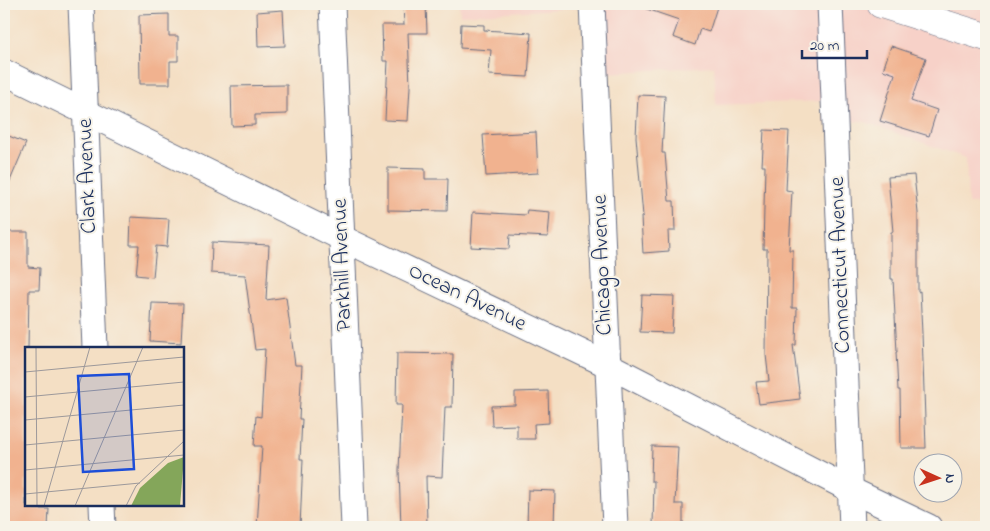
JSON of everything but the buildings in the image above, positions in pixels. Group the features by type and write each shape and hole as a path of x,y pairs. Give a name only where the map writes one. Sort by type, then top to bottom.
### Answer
{"main road":[{"path":"882,4 986,37"}],"street":[{"name":"Clark Avenue","path":"81,4 95,347"},
{"name":"Parkhill Avenue","path":"332,4 354,527"},
{"name":"Chicago Avenue","path":"592,4 615,527"},
{"name":"Connecticut Avenue","path":"830,4 852,527"},
{"name":"Ocean Avenue","path":"4,72 342,238 608,365 851,490 929,527"},
{"path":"102,506 103,527"}],"shaded area":[{"path":"459,4 986,4 986,204 968,204 966,158 862,121 825,123 824,101 716,105 714,66 596,75 594,7 460,15"}]}
